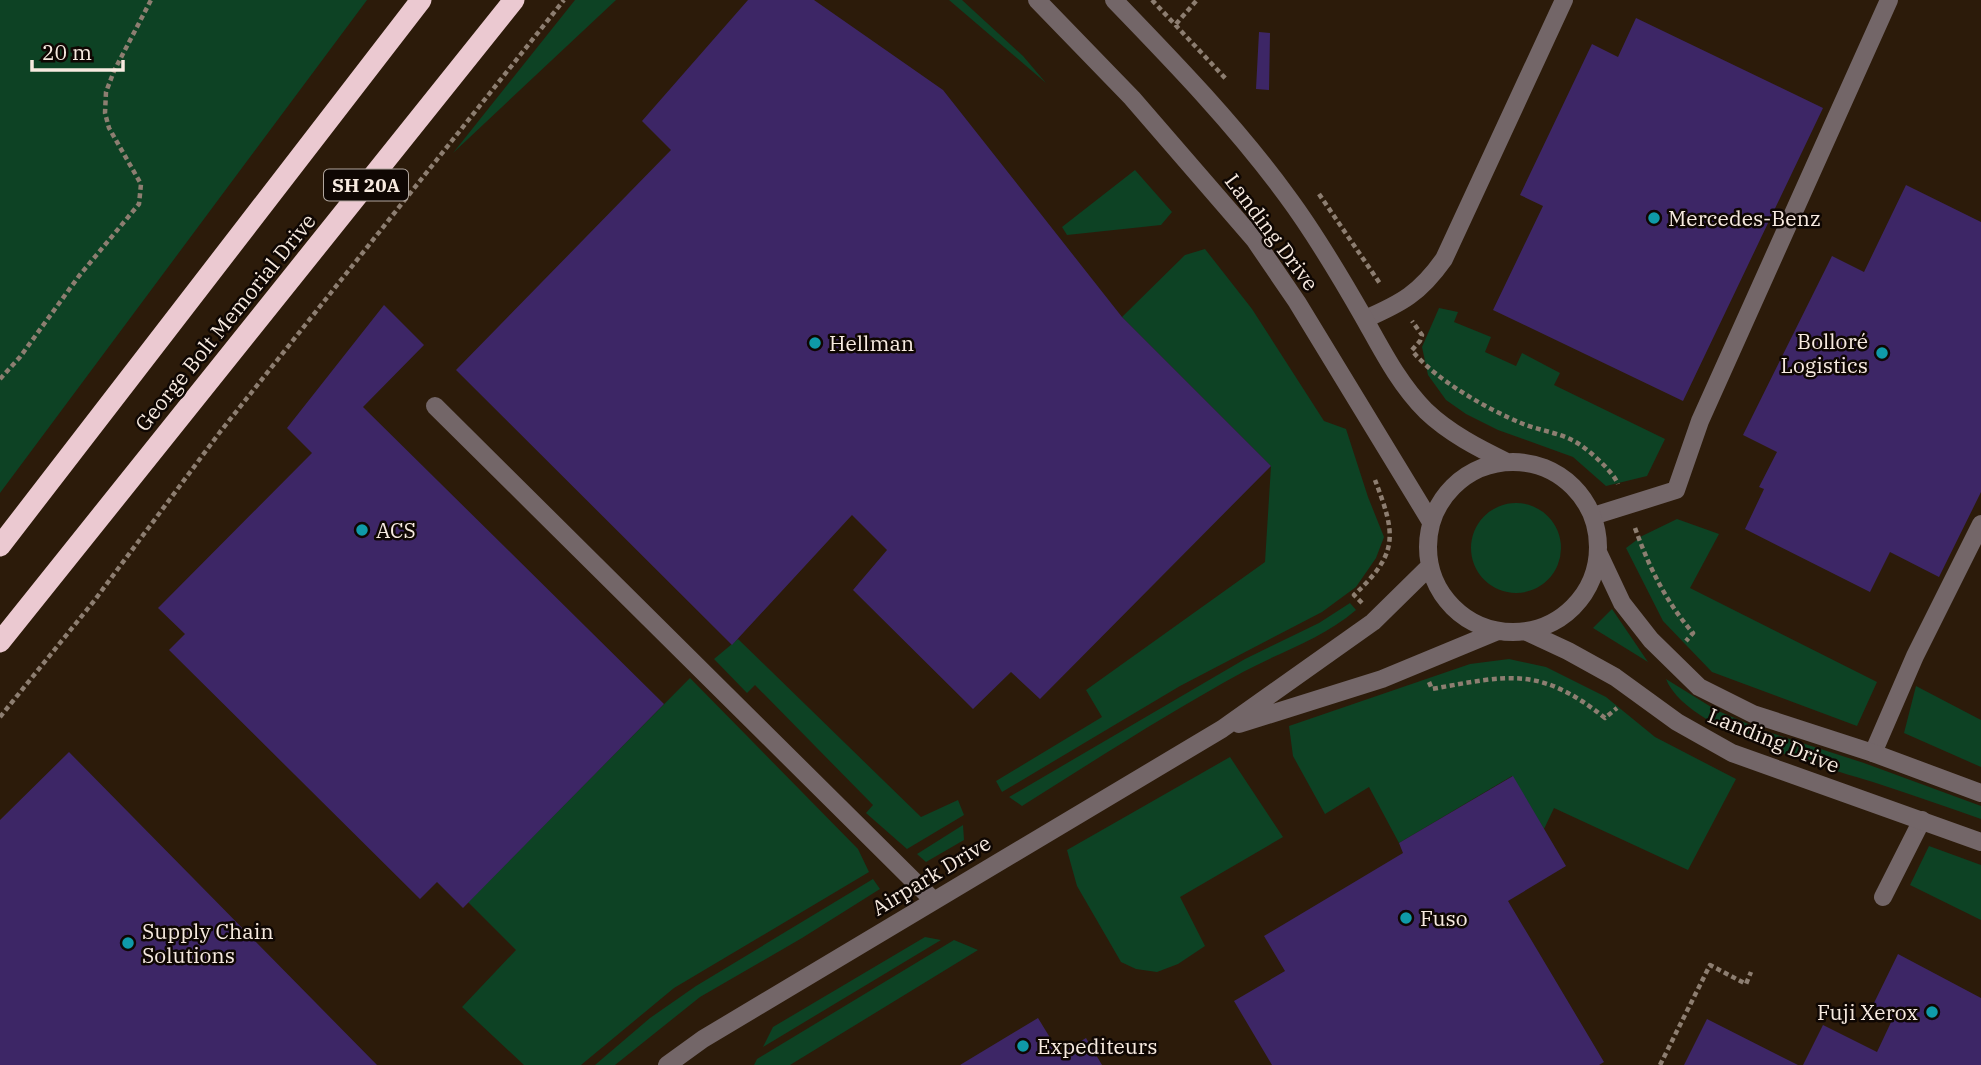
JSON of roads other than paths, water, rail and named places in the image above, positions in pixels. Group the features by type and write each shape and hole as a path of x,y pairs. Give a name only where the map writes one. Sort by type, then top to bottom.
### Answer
{"highway":[{"name":"George Bolt Memorial Drive","path":"0,546 421,0"},
{"name":"George Bolt Memorial Drive","path":"0,642 514,0"}],"street":[{"name":"Landing Drive","path":"1037,0 1132,98 1254,239 1297,302 1431,522"},
{"name":"Landing Drive","path":"1114,0 1252,150 1324,249 1398,377 1427,412 1475,446 1507,462"},
{"path":"1365,319 1398,305 1427,283 1444,259 1564,0"},
{"path":"1593,516 1676,490 1700,421 1889,0"},
{"path":"435,406 933,900"},
{"path":"1507,462 1528,463 1549,470 1567,481 1582,497 1593,516 1598,534 1598,552 1592,580 1577,605 1554,622 1527,632 1498,631 1475,624 1454,609 1439,589 1430,566 1427,544 1431,522 1442,499 1460,480 1482,467 1507,462"},
{"path":"1873,753 1915,656 1981,524"},
{"name":"Landing Drive","path":"1598,552 1622,603 1659,650 1699,687 1754,714 1873,753 1981,793"},
{"name":"Airpark Drive","path":"667,1065 703,1040 933,900 1222,729 1377,618 1430,566"},
{"name":"Airpark Drive","path":"1222,729 1382,679 1498,631"},
{"name":"Landing Drive","path":"1527,632 1615,677 1676,722 1732,753 1981,842"},
{"path":"1882,897 1922,820"}],"place":[{"name":"Mercedes-Benz","path":"1654,218"},
{"name":"Hellman","path":"815,343"},
{"name":"Bolloré Logistics","path":"1882,353"},
{"name":"ACS","path":"362,530"},
{"name":"Fuso","path":"1406,918"},
{"name":"Supply Chain Solutions","path":"128,943"},
{"name":"Fuji Xerox","path":"1932,1012"},
{"name":"Expediteurs","path":"1023,1046"}]}
